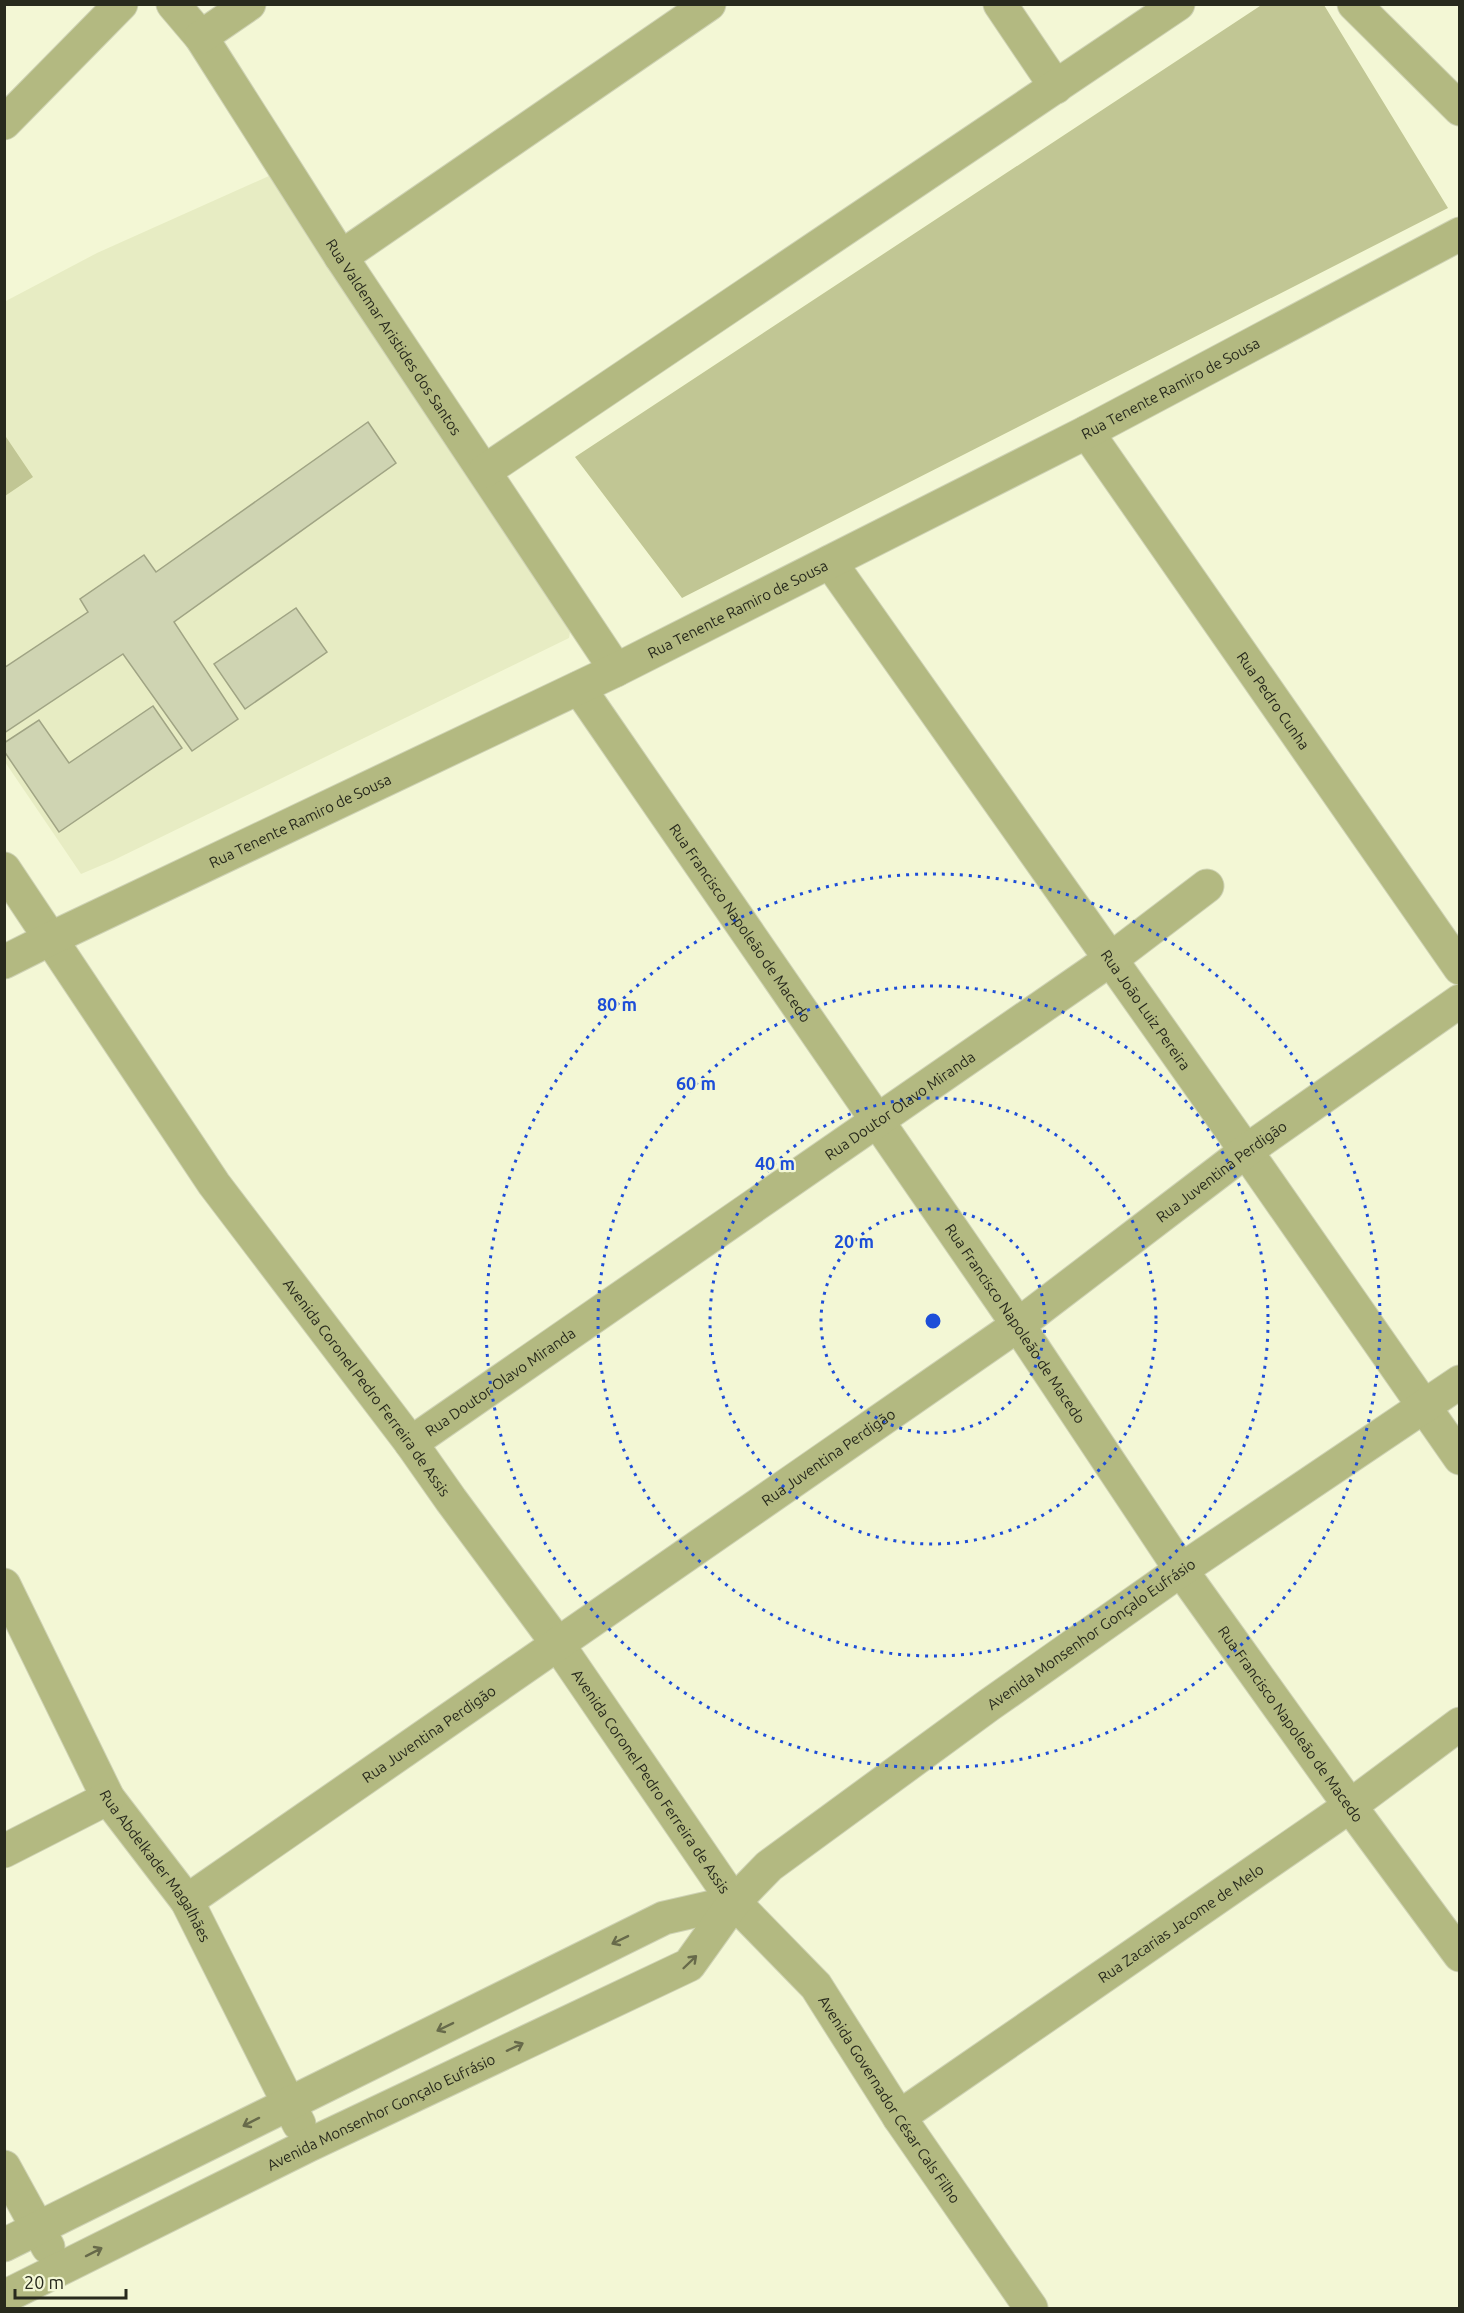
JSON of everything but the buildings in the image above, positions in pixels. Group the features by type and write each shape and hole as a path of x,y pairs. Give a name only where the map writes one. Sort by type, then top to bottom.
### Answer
{"street":[{"path":"4,123 121,4"},
{"name":"Rua Valdemar Aristides dos Santos","path":"173,4 201,37 341,257 616,670"},
{"path":"201,37 249,4"},
{"path":"341,257 709,4"},
{"path":"1000,4 1056,87"},
{"path":"485,471 1178,4"},
{"path":"1354,4 1460,109"},
{"name":"Rua Tenente Ramiro de Sousa","path":"4,962 616,670 1087,432 1460,234"},
{"name":"Rua Pedro Cunha","path":"1087,432 1460,968"},
{"name":"Rua João Luiz Pereira","path":"830,562 1246,1150 1460,1458"},
{"name":"Rua Francisco Napoleão de Macedo","path":"579,688 1018,1325 1181,1570 1350,1806 1460,1954"},
{"name":"Avenida Coronel Pedro Ferreira de Assis","path":"4,869 214,1184 411,1443 557,1643 734,1902"},
{"name":"Rua Doutor Olavo Miranda","path":"411,1443 1111,959 1207,886"},
{"name":"Rua Juventina Perdigão","path":"187,1901 1018,1325 1246,1150 1460,1002"},
{"name":"Avenida Monsenhor Gonçalo Eufrásio","path":"4,2297 309,2145 689,1965 734,1902 779,1859 989,1705 1181,1570 1460,1382"},
{"name":"Rua Abdelkader Magalhães","path":"4,1585 108,1798 187,1901 309,2145"},
{"name":"Rua Zacarias Jacome de Melo","path":"899,2116 1350,1806 1460,1724"},
{"path":"4,1851 108,1798"},
{"path":"4,2245 664,1918 734,1902"},
{"name":"Avenida Governador César Cals Filho","path":"734,1902 816,1986 899,2116 1031,2308"},
{"path":"4,2167 39,2228 59,2270"}],"shaded area":[{"path":"1263,4 1324,5 1448,208 682,598 575,457"},
{"path":"269,176 573,613 569,638 81,874 5,762 4,302 97,253"},
{"path":"4,434 33,477 5,496 4,496"}]}
